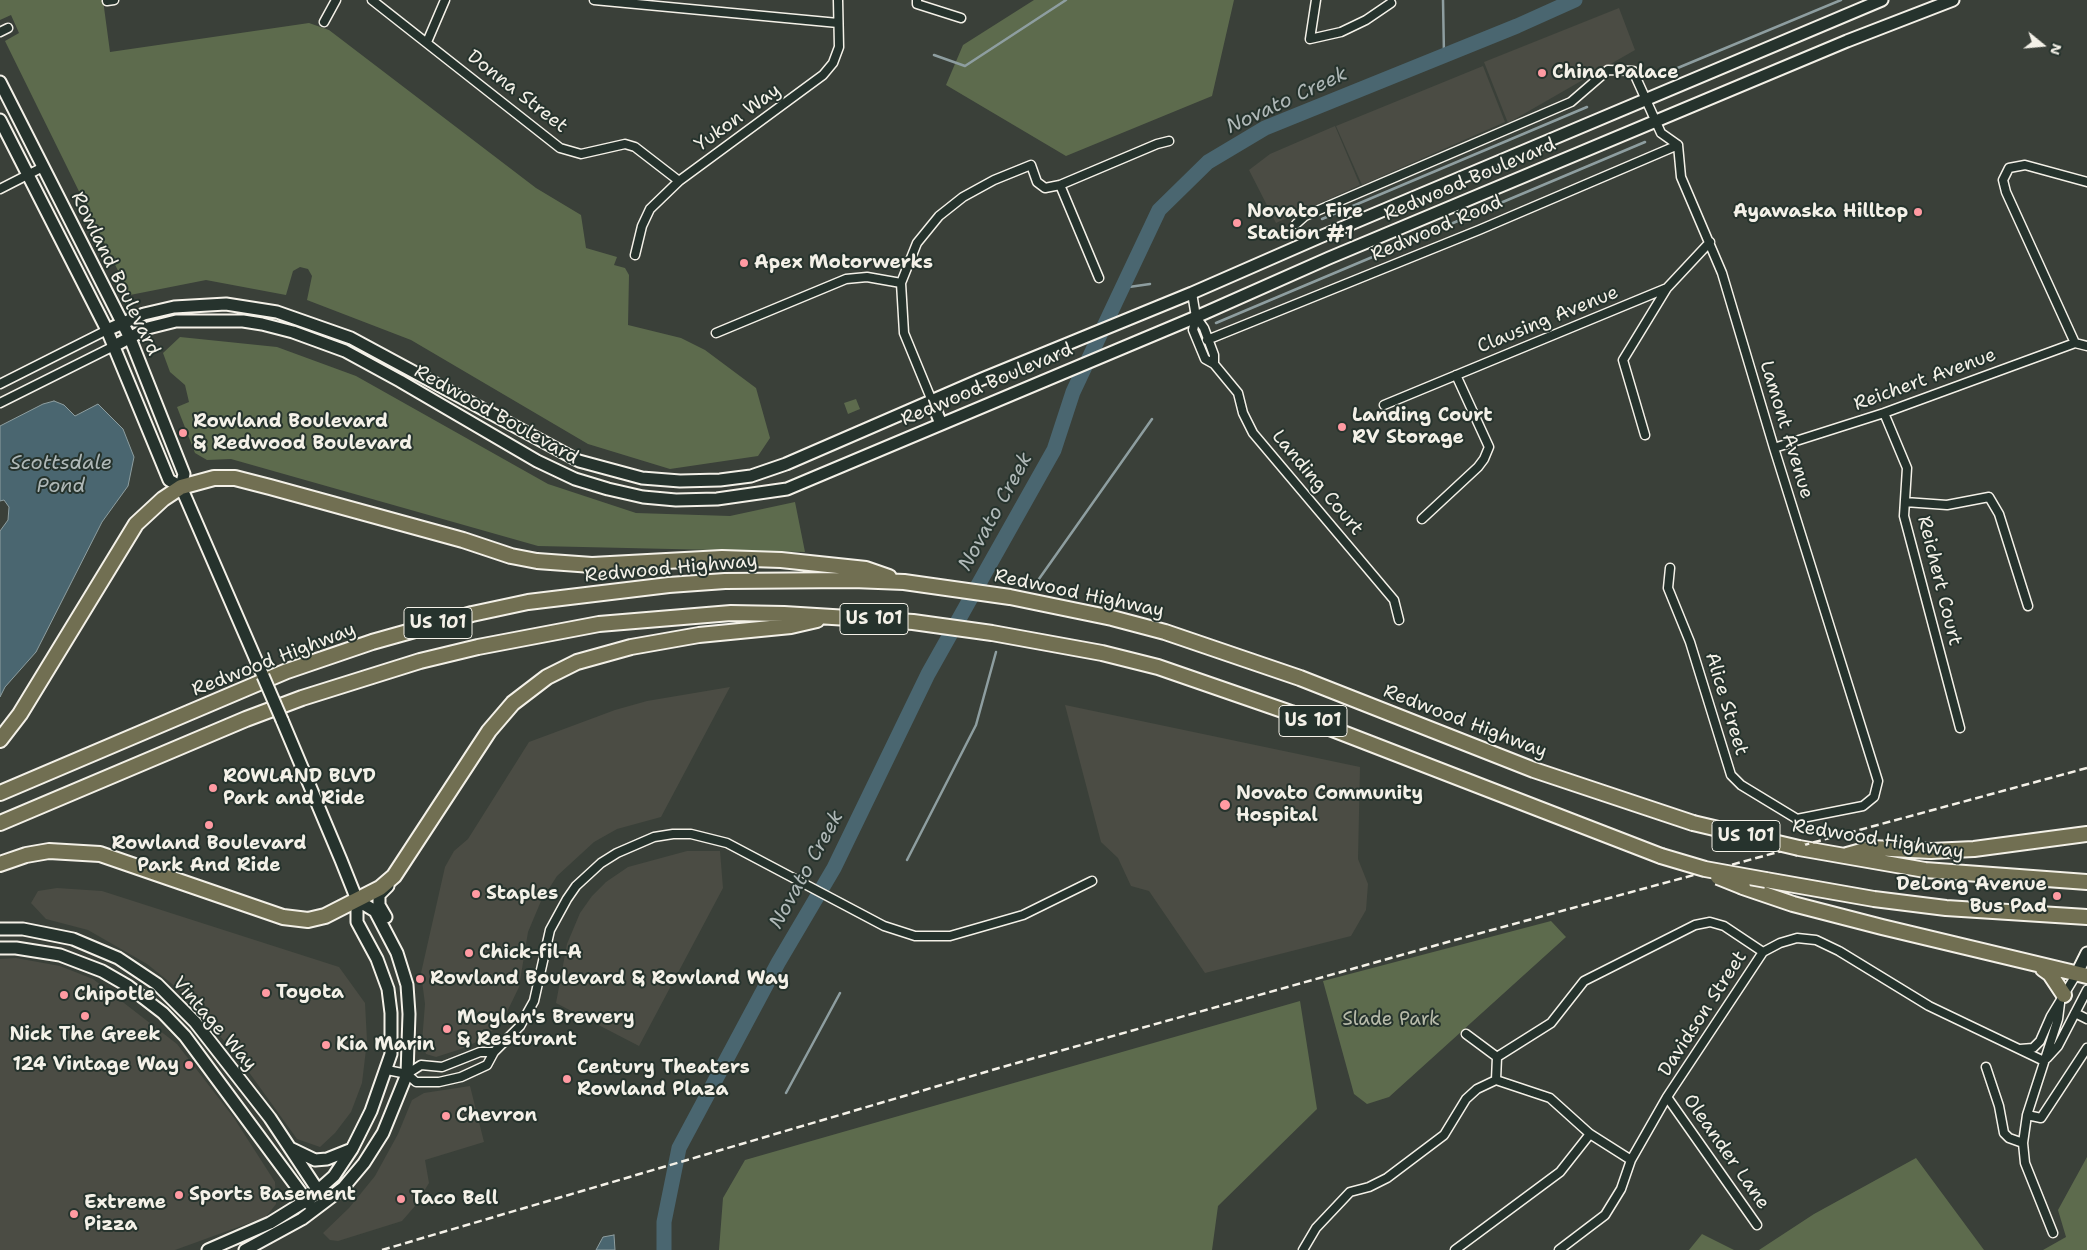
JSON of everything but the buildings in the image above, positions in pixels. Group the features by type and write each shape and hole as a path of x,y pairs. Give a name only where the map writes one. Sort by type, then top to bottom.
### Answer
{"highway":[{"path":"0,740 20,714 136,524 162,499 181,486 214,478 235,478 454,538 512,556 538,561 592,565 722,558 781,560 866,569 904,582"},
{"name":"Redwood Highway","path":"0,793 287,671 372,642 472,614 528,602 669,585 790,580 904,582 1010,597 1130,622 1237,655 1534,770 1693,823 1842,857 1973,875 2087,882"},
{"name":"US 101","path":"0,824 246,719 355,682 468,649 599,624 674,617 731,613 835,616 913,622 992,633 1102,653 1158,667 1225,688 1661,856 1705,868 1874,899 1946,908 2087,917"},
{"path":"0,864 26,855 49,852 100,854 283,916 308,920 325,916 357,900 391,879 404,864 489,731 513,703 547,677 577,662 631,647 708,633 791,626 835,616"},
{"path":"1842,857 1872,848 1931,851 1974,849 2087,834"},
{"path":"1661,856 1743,887 1842,917 2081,976"},
{"path":"2040,967 2050,974 2062,999"}],"main road":[{"name":"Redwood Boulevard","path":"108,330 122,322 144,314 174,306 242,305 298,318 351,338 579,461 642,478 680,481 720,480 751,476 786,464 1882,0"},
{"name":"Redwood Boulevard","path":"114,346 148,328 176,322 243,321 293,332 345,351 537,461 576,479 608,489 643,497 676,500 717,499 787,489 1329,258 1847,41 1953,0"},
{"name":"Rowland Boulevard","path":"0,82 130,338 184,474 181,486"},
{"name":"Rowland Boulevard","path":"0,120 108,330 169,480 181,486 194,513 341,860 357,900 357,922 376,959 388,989 391,1013 391,1046 386,1070 371,1111 352,1149 334,1176 307,1200 270,1223 208,1250"},
{"path":"293,332 298,318"},
{"path":"400,381 407,368"},
{"path":"421,394 429,380"},
{"path":"932,401 941,424"},
{"path":"391,879 390,885 379,895 379,905 401,947 399,960"},
{"path":"245,1250 314,1211 343,1188 364,1163 382,1133 407,1074 409,1014 407,985 399,960 376,911 357,900"},
{"name":"Vintage Way","path":"0,929 23,928 73,939 118,958 157,984 195,1022 270,1118 326,1201"},
{"name":"Vintage Way","path":"0,948 16,948 60,955 102,971 145,999 185,1036 314,1211"},
{"path":"2081,976 2087,953"},
{"path":"145,999 157,984"},
{"path":"289,1147 315,1160 327,1159 352,1149"}],"street":[{"path":"324,22 336,0"},
{"name":"Donna Street","path":"372,0 560,148 581,154 625,144 635,147 679,181"},
{"path":"427,42 445,0"},
{"path":"594,0 644,3 838,23"},
{"name":"Yukon Way","path":"634,256 642,226 650,209 679,181 823,75 833,63 839,47 838,0"},
{"path":"917,0 917,4 961,18"},
{"path":"1316,0 1310,39 1341,32 1366,20 1391,3"},
{"path":"0,32 8,28"},
{"path":"1296,224 1305,216 1571,102 1608,70 1633,71 1661,133 1678,145"},
{"path":"932,401 904,333 901,283 917,243 939,216 963,197 986,184 1032,165 1037,182 1045,188 1060,185 1156,144 1169,141"},
{"name":"Lamont Avenue","path":"1678,145 1681,177 1722,273 1774,448 1878,781 1874,797 1863,806 1797,819"},
{"name":"Redwood Road","path":"1207,340 1442,245 1678,145"},
{"path":"2087,182 2025,166 2009,168 2003,180 2006,192 2075,343 2087,346"},
{"path":"0,189 43,167"},
{"path":"1060,185 1099,278"},
{"name":"Clausing Avenue","path":"1384,405 1667,288 1710,242"},
{"path":"716,333 846,279 867,277 901,283"},
{"path":"1646,435 1623,360 1667,288"},
{"name":"Landing Court","path":"1192,293 1196,316 1193,330 1205,359 1214,364 1238,393 1253,433 1394,600 1400,620"},
{"name":"Landing Court","path":"1196,316 1204,328 1214,355 1214,364"},
{"name":"Redwood Boulevard","path":"0,384 108,330"},
{"name":"Reichert Avenue","path":"1774,448 1884,413 2075,343"},
{"name":"Redwood Boulevard","path":"0,403 114,346"},
{"path":"21,373 28,389"},
{"path":"1422,519 1478,467 1484,459 1489,446 1456,375"},
{"name":"Reichert Court","path":"1884,413 1907,468 1904,516 1960,728"},
{"path":"1904,502 1947,505 1989,497 1999,514 2028,606"},
{"name":"Alice Street","path":"1670,568 1668,588 1690,642 1731,775 1760,798 1797,819"},
{"path":"386,1070 407,1074 416,1082 439,1082 461,1077 487,1065 494,1052 520,1026 534,1001 550,930 556,916 576,886 601,863 617,853 654,837 674,834 708,837 727,843 864,916 900,932 931,937 950,936 1023,916 1092,881"},
{"path":"1497,1057 1551,1024 1584,981 1695,925 1710,922 1724,926 1764,952"},
{"name":"Davidson Street","path":"1559,1250 1605,1215 1621,1189 1631,1160 1667,1098 1764,952 1780,943 1797,938 1816,940 1839,951 1929,1006 2044,1061"},
{"path":"2020,1049 2033,1048 2040,1041 2051,1016 2081,976"},
{"path":"2044,1061 2058,1046 2087,990"},
{"path":"2053,1233 2025,1163 2023,1142 2027,1114 2058,1018 2062,999"},
{"path":"2075,1013 2087,1019"},
{"path":"1466,1034 1497,1057"},
{"path":"2027,1114 2041,1118 2087,1048"},
{"path":"407,1074 421,1065 432,1068 442,1067 480,1052 494,1052"},
{"path":"1496,1080 1497,1057"},
{"path":"1986,1067 1999,1106 2004,1133 2009,1138 2023,1142"},
{"path":"1303,1250 1316,1228 1350,1192 1368,1187 1387,1178 1444,1135 1466,1099 1477,1088 1496,1080 1550,1098 1590,1134 1631,1160"},
{"name":"Oleander Lane","path":"1667,1098 1757,1225"},
{"path":"1455,1250 1560,1172 1590,1134"}],"shaded area":[{"path":"1619,8 1635,50 1508,123 1484,62"},
{"path":"1483,66 1505,122 1362,185 1336,126"},
{"path":"1335,126 1360,185 1276,223 1249,170 1270,154"},
{"path":"730,687 661,817 617,829 594,842 557,876 541,901 528,932 519,987 506,1014 493,1030 481,1040 461,1049 436,1057 426,1054 422,1042 425,1004 421,973 445,867 454,851 468,839 529,742 615,710 647,701"},
{"name":"Novato Community Hospital","path":"1065,705 1360,767 1358,859 1368,884 1366,910 1351,936 1205,973 1149,891 1131,886 1118,858 1101,842"},
{"path":"687,851 720,851 723,888 639,1046 556,1003 567,944 580,913 592,896 606,882 628,867"},
{"path":"57,888 102,891 339,967 365,1003 367,1041 362,1083 351,1112 335,1133 320,1147 297,1139 238,1057 182,992 147,964 88,930 46,919 31,903 38,891"},
{"path":"16,958 60,966 93,979 177,1044 234,1118 275,1182 276,1204 266,1217 175,1250 0,1250 0,959"},
{"path":"470,1086 484,1142 425,1160 429,1183 415,1206 402,1221 338,1241 330,1240 323,1233 349,1208 375,1176 398,1134 412,1100 424,1093"}],"green space":[{"path":"0,0 103,0 110,52 309,23 329,30 536,188 581,215 586,248 617,257 614,265 625,268 629,275 628,325 681,338 705,350 756,388 770,438 758,456 670,469 588,444 411,340 307,300 312,276 308,269 300,267 293,271 286,295 206,280 130,295 5,41 19,33 11,15 0,20"},
{"path":"1034,0 1234,0 1212,96 1066,156 946,85 963,45"},
{"path":"180,337 277,347 356,376 548,484 636,513 730,516 795,502 805,552 538,546 231,459 207,460 195,453 177,407 189,402 185,385 170,372 163,353"},
{"path":"856,399 860,409 848,414 844,403"},
{"name":"Slade Park","path":"1551,921 1566,937 1389,1097 1367,1104 1354,1094 1323,981"},
{"path":"1300,1001 1317,1109 1218,1206 1212,1250 719,1250 723,1198 745,1160"},
{"path":"2087,1157 2087,1250 2043,1250 2066,1237 2058,1210"},
{"path":"1916,1158 1984,1250 1759,1250 1814,1214"},
{"path":"1702,1234 1734,1250 1689,1250"}],"water":[{"name":"Scottsdale Pond","path":"54,401 64,405 75,416 98,404 123,429 134,457 128,486 102,522 36,652 5,687 0,697 0,531 8,520 9,507 4,500 0,501 0,426 43,404"},
{"path":"614,1235 615,1250 596,1250 603,1237"}],"waterway":[{"path":"934,55 965,66 1066,0"},
{"path":"1443,0 1444,55"},
{"name":"Novato Creek","path":"664,1250 664,1222 679,1148 778,963 834,868 928,674 1054,450 1073,392 1159,210 1208,162 1265,128 1517,26 1575,0"},
{"path":"1656,77 1841,0"},
{"path":"1322,219 1587,107"},
{"path":"1216,323 1645,142"},
{"path":"1122,288 1150,284"},
{"path":"1034,586 1152,419"},
{"path":"907,860 976,725 996,652"},
{"path":"786,1093 840,993"}],"railway":[{"path":"382,1250 999,1068 1455,940 2087,768"}],"place":[{"name":"China Palace","path":"1542,73"},
{"name":"Ayawaska Hilltop","path":"1918,212"},
{"name":"Novato Fire Station #1","path":"1237,223"},
{"name":"Apex Motorwerks","path":"744,263"},
{"name":"Landing Court RV Storage","path":"1342,427"},
{"name":"Rowland Boulevard & Redwood Boulevard","path":"183,433"},
{"name":"ROWLAND BLVD Park and Ride","path":"213,788"},
{"name":"Novato Community Hospital","path":"1225,805"},
{"name":"Rowland Boulevard Park And Ride","path":"209,825"},
{"name":"Staples","path":"476,894"},
{"name":"DeLong Avenue Bus Pad","path":"2057,896"},
{"name":"Chick-fil-A","path":"469,953"},
{"name":"Rowland Boulevard & Rowland Way","path":"420,979"},
{"name":"Toyota","path":"266,993"},
{"name":"Chipotle","path":"64,995"},
{"name":"Nick The Greek","path":"85,1016"},
{"name":"Moylan's Brewery & Resturant","path":"447,1029"},
{"name":"Kia Marin","path":"326,1045"},
{"name":"124 Vintage Way","path":"189,1065"},
{"name":"Century Theaters Rowland Plaza","path":"567,1079"},
{"name":"Chevron","path":"446,1116"},
{"name":"Sports Basement","path":"179,1195"},
{"name":"Taco Bell","path":"401,1199"},
{"name":"Extreme Pizza","path":"74,1214"}]}
